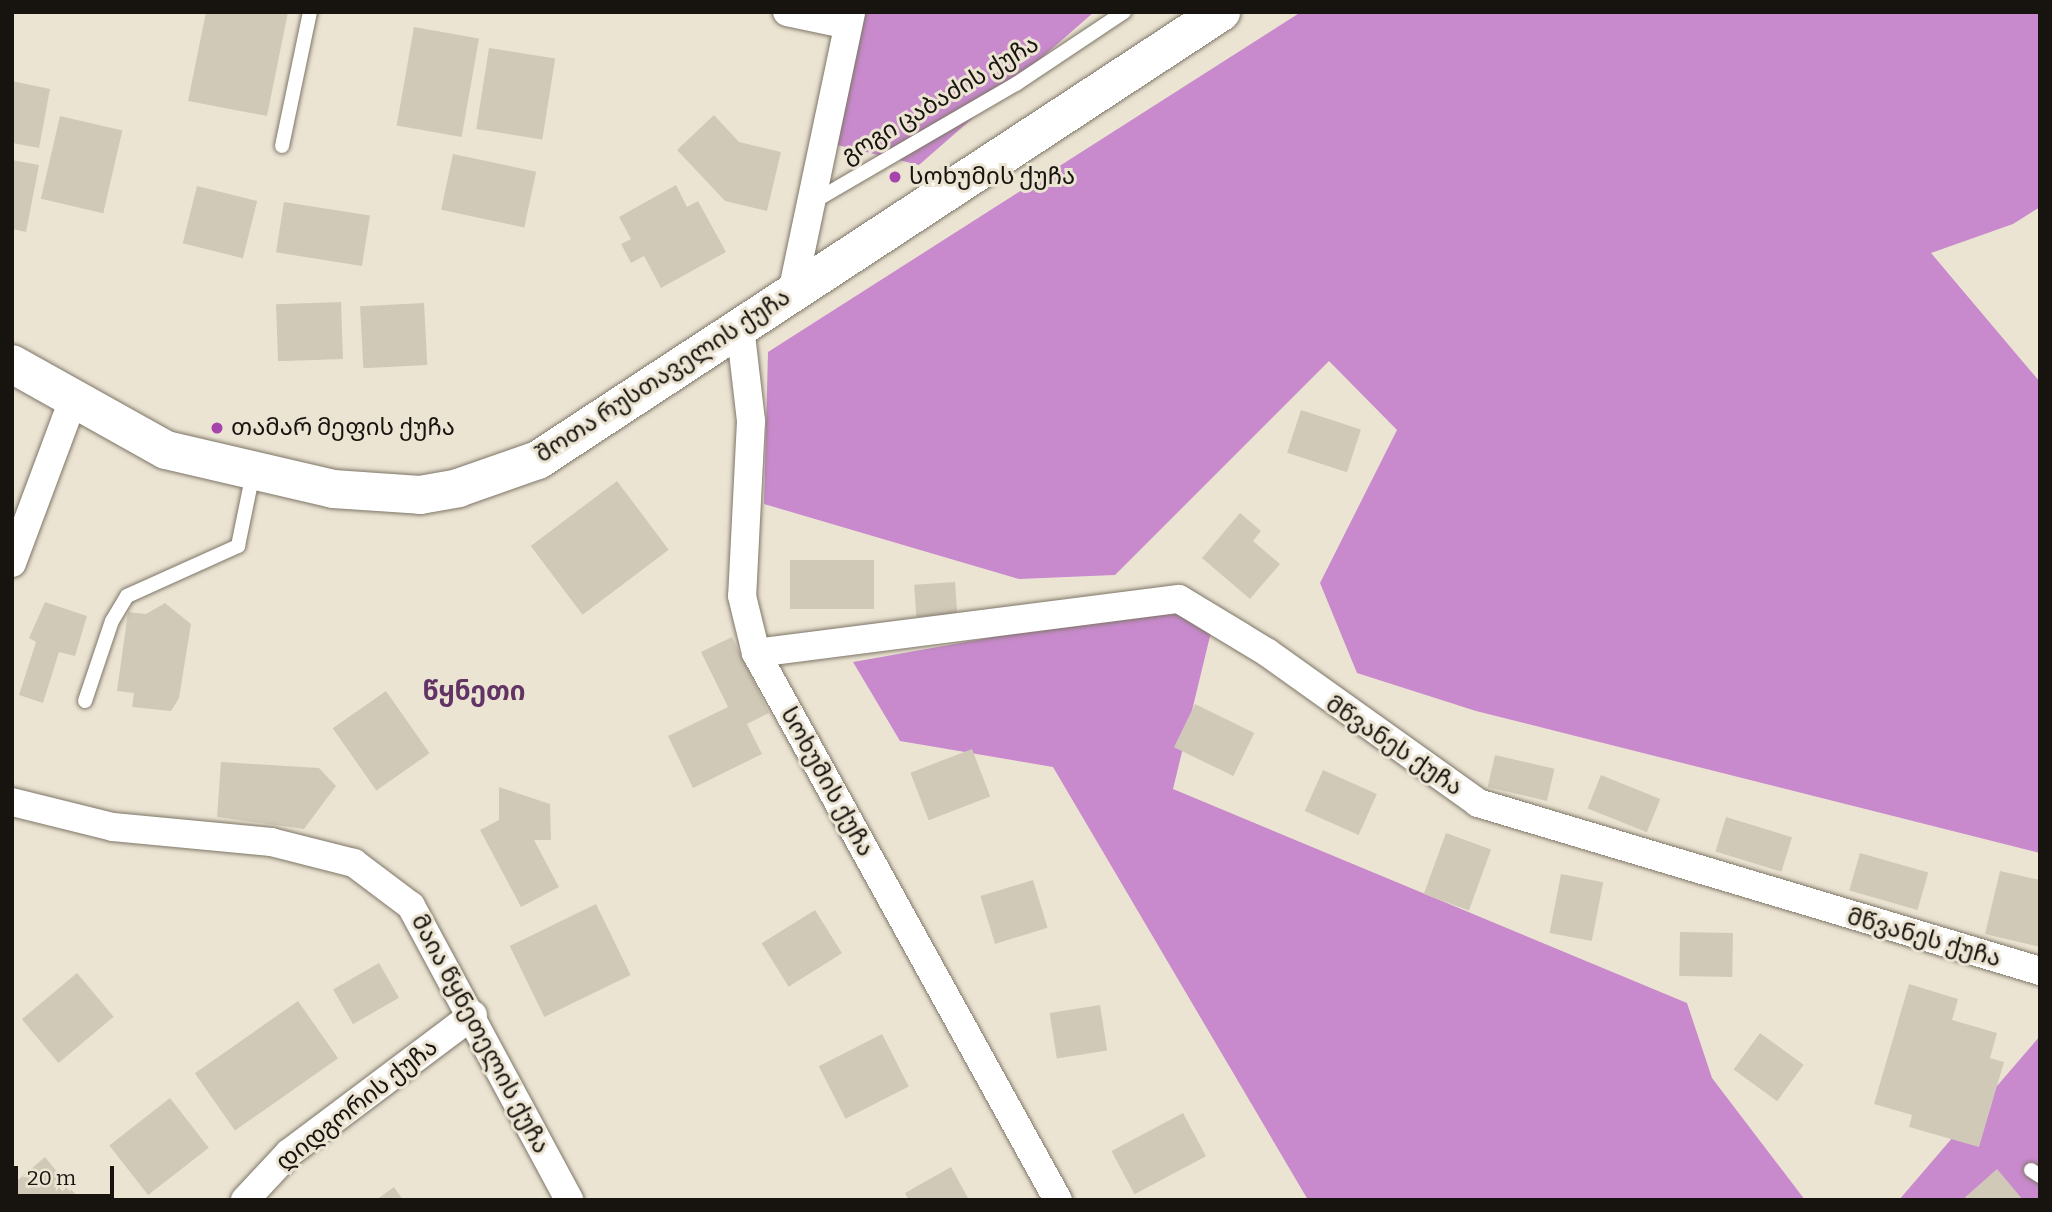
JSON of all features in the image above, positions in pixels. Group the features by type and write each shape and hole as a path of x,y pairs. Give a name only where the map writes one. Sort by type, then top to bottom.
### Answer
{"main road":[{"name":"შოთა რუსთაველის ქუჩა","path":"12,364 166,450 253,473 380,492 458,488 538,460 792,293 1186,23 1221,12"}],"street":[{"path":"787,12 850,19 792,293"},
{"name":"სოხუმის ქუჩა","path":"740,326 751,421 742,596 756,653 1058,1200"},
{"path":"12,563 73,400"},
{"name":"მწვანეს ქუჩა","path":"756,653 1179,599 1268,653 1478,803 2040,971"},
{"name":"მაია წყნეთელის ქუჩა","path":"12,802 113,827 271,842 354,863 411,906 473,1015 569,1200"},
{"name":"დიდგორის ქუჩა","path":"245,1200 289,1153 473,1015"}],"lane":[{"path":"282,146 310,12"},
{"name":"გოგი ცაბაძის ქუჩა","path":"813,202 1016,84 1124,12"},
{"path":"85,701 112,621 127,596 238,546 253,473"}],"shaded area":[{"path":"864,12 1094,12 919,165 825,142"},
{"path":"1301,12 2040,12 2040,207 2013,224 1931,253 2040,382 2040,853 1476,711 1357,673 1320,583 1397,430 1329,361 1115,575 1019,579 764,504 768,352"},
{"path":"1162,607 1212,628 1173,789 1687,1003 1712,1078 1805,1200 1308,1200 1053,767 900,741 853,662"},
{"path":"2040,1036 2040,1200 1899,1200 1941,1151"}],"building":[{"path":"206,12 288,12 267,116 188,101"},
{"path":"414,27 479,38 462,137 397,125"},
{"path":"489,48 555,58 542,139 476,129"},
{"path":"12,81 50,89 39,148 12,143"},
{"path":"714,115 739,142 781,152 767,211 725,201 677,150"},
{"path":"60,116 122,130 103,213 41,199"},
{"path":"453,154 536,172 524,227 441,210"},
{"path":"12,160 39,165 26,232 12,229"},
{"path":"676,185 687,207 698,201 726,252 661,288 644,256 631,263 621,244 631,239 619,217"},
{"path":"197,186 257,201 243,258 183,243"},
{"path":"284,202 370,216 362,266 276,252"},
{"path":"341,302 343,359 278,361 276,304"},
{"path":"424,303 427,365 363,368 360,306"},
{"path":"1301,410 1361,429 1347,472 1287,453"},
{"path":"617,481 669,550 583,615 531,546"},
{"path":"1240,513 1261,531 1253,541 1280,564 1250,599 1202,558"},
{"path":"790,560 874,560 874,609 790,609"},
{"path":"955,582 957,614 916,617 914,585"},
{"path":"45,602 87,616 75,656 59,652 43,703 19,695 36,642 29,638"},
{"path":"165,603 191,624 179,698 171,711 132,707 134,693 117,691 128,612 146,614"},
{"path":"732,637 769,713 747,724 762,754 693,788 668,736 728,707 701,652"},
{"path":"386,691 430,753 376,791 333,728"},
{"path":"1195,704 1254,733 1233,776 1174,747"},
{"path":"972,749 990,797 929,820 910,773"},
{"path":"1495,755 1554,769 1547,801 1488,787"},
{"path":"221,762 319,768 336,786 304,829 217,817"},
{"path":"1323,770 1377,794 1359,835 1305,811"},
{"path":"1601,775 1660,799 1647,832 1588,808"},
{"path":"499,787 550,804 551,840 534,840 559,887 521,907 480,830 499,820"},
{"path":"1726,817 1792,837 1781,872 1715,851"},
{"path":"1446,833 1491,849 1469,910 1424,894"},
{"path":"1860,853 1928,873 1917,910 1849,890"},
{"path":"2000,871 2040,880 2040,947 1985,934"},
{"path":"1561,874 1603,882 1592,941 1550,933"},
{"path":"1033,880 1048,928 995,944 980,896"},
{"path":"596,904 631,975 544,1017 510,946"},
{"path":"815,910 842,953 789,987 762,943"},
{"path":"1680,932 1733,933 1732,977 1679,976"},
{"path":"379,963 399,998 353,1024 333,990"},
{"path":"77,973 114,1017 58,1063 22,1019"},
{"path":"1909,984 1958,999 1952,1020 1997,1033 1990,1058 2004,1062 1979,1147 1909,1127 1912,1115 1874,1104"},
{"path":"298,1001 338,1058 235,1131 195,1073"},
{"path":"1100,1005 1107,1050 1057,1058 1050,1013"},
{"path":"1760,1033 1804,1065 1777,1101 1734,1069"},
{"path":"882,1034 909,1087 846,1119 819,1066"},
{"path":"170,1098 209,1148 148,1195 109,1145"},
{"path":"1183,1113 1206,1156 1134,1194 1111,1151"},
{"path":"45,1157 80,1200 12,1200 12,1185"},
{"path":"951,1167 969,1200 909,1200 905,1193"},
{"path":"1997,1169 2023,1200 1962,1200"},
{"path":"394,1187 403,1200 376,1200"}],"place":[{"name":"სოხუმის ქუჩა","path":"895,177"},
{"name":"თამარ მეფის ქუჩა","path":"217,428"}],"district":[{"name":"წყნეთი","path":"474,692"}]}
